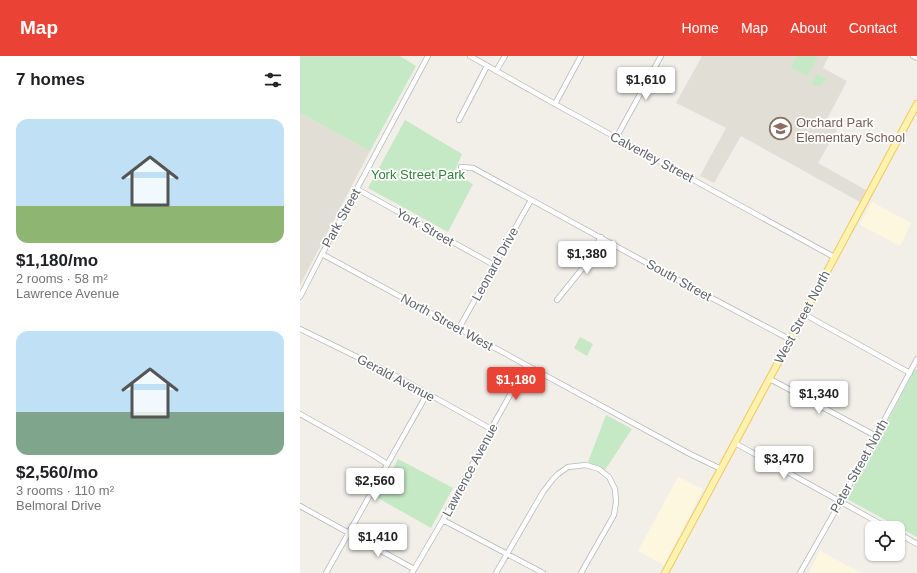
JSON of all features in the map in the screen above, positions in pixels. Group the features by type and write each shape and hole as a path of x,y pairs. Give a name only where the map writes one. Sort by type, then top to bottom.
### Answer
{"main road":[{"name":"West Street North","path":"665,573 917,104"}],"street":[{"name":"Park Street","path":"300,297 428,56"},
{"name":"Calverley Street","path":"470,56 616,138 834,257"},
{"path":"496,71 505,56"},
{"path":"555,104 581,56"},
{"path":"616,138 661,56"},
{"path":"913,56 917,58"},
{"path":"459,120 487,66"},
{"name":"South Street","path":"461,167 473,168 791,340"},
{"name":"York Street","path":"357,189 494,265"},
{"name":"Leonard Drive","path":"459,328 530,200"},
{"path":"556,300 582,268 602,237"},
{"name":"North Street West","path":"322,254 526,366 592,400 690,454 721,469"},
{"path":"804,314 910,373"},
{"name":"Gerald Avenue","path":"300,329 398,377 491,429"},
{"name":"Peter Street North","path":"800,573 917,359"},
{"name":"Lawrence Avenue","path":"413,571 443,520 526,366"},
{"path":"770,379 876,436"},
{"path":"326,573 428,394"},
{"path":"300,414 388,464"},
{"path":"735,443 875,521"},
{"path":"496,573 544,492 558,474 564,469 572,466 586,465 593,466 604,472 612,482 616,495 616,509 581,573"},
{"path":"300,506 349,532 413,571"},
{"path":"443,520 543,573"},
{"path":"905,537 917,544"}],"shaded area":[{"name":"Orchard Park Elementary School","path":"702,56 829,56 823,68 847,81 825,123 837,130 818,163 866,190 860,202 741,136 714,183 700,176 726,128 676,103"},
{"path":"300,113 370,151 300,285"},
{"path":"872,202 911,223 900,246 860,225"},
{"path":"678,477 703,489 664,565 638,551"},
{"path":"820,551 861,573 809,573"}],"green space":[{"path":"300,56 400,56 416,66 370,151 300,113"},
{"path":"797,56 818,56 807,76 791,67"},
{"path":"818,74 825,78 825,82 819,87 812,84"},
{"name":"York Street Park","path":"405,120 462,154 454,173 473,184 448,232 368,188"},
{"path":"580,337 593,344 587,356 574,348"},
{"path":"915,369 917,370 917,537 905,530 905,521 888,521 847,499"},
{"path":"606,415 632,429 605,470 588,462"},
{"path":"398,459 453,488 431,528 378,498"}],"place":[{"name":"Orchard Park Elementary School","path":"780,129"}]}
